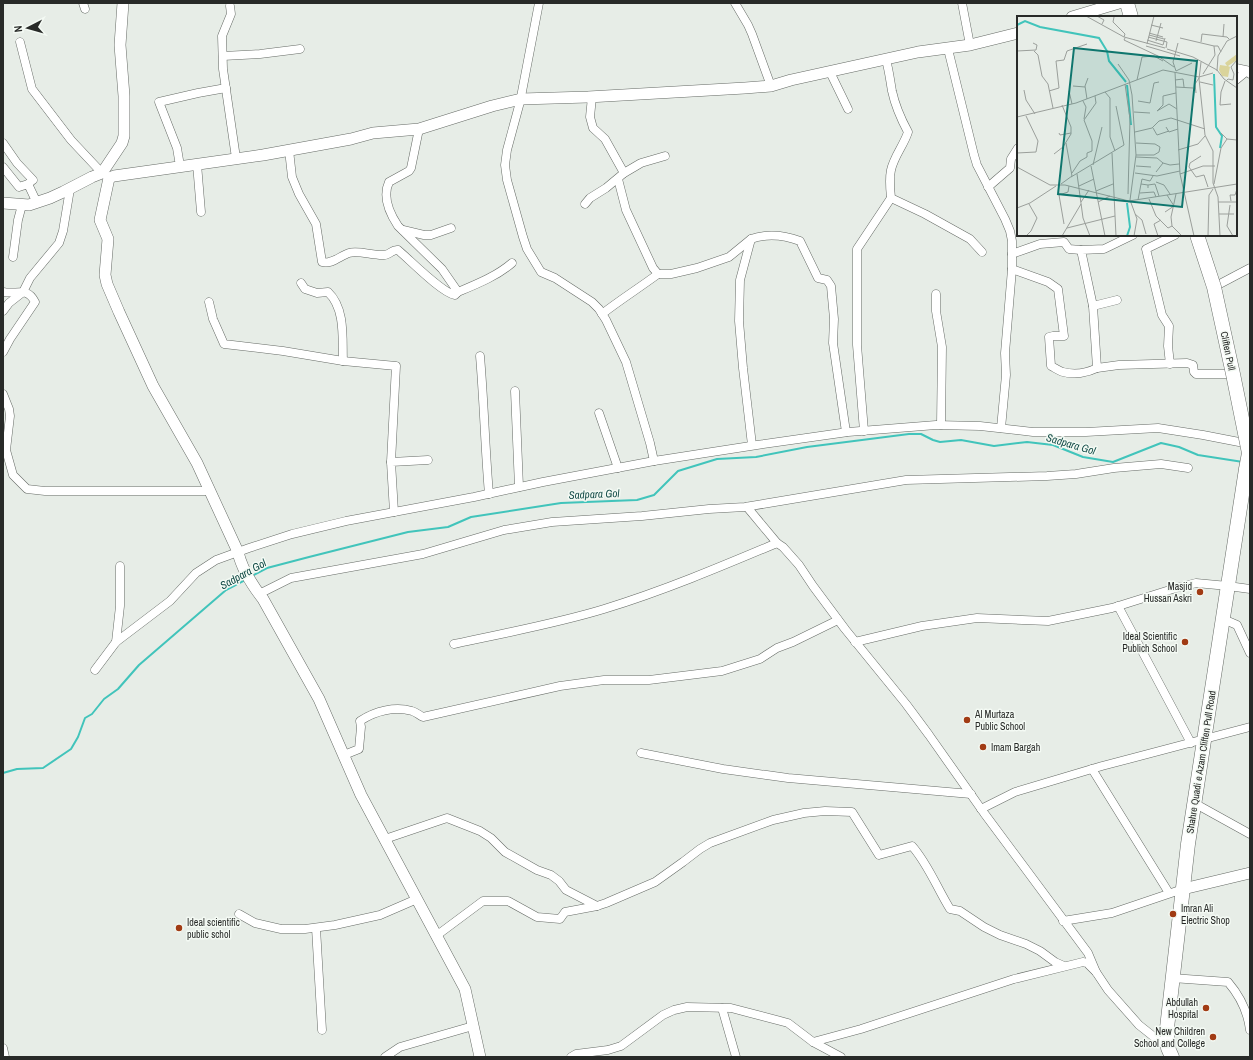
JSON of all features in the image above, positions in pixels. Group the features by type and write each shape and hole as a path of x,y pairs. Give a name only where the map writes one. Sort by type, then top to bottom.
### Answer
{"highway":[{"path":"1127,3 1131,16"},
{"name":"Cliften Pull","path":"1197,236 1214,287 1233,374 1249,453 1246,468"},
{"name":"Shahre Quadi e Azam Cliften Pull Road","path":"1170,1052 1167,1028 1194,803 1242,502 1246,468"}],"street":[{"path":"123,3 120,45 124,96 124,136 106,175 100,220 108,239 105,275 107,284 153,386 197,463 238,552 241,564 319,699 361,795 464,989 480,1057"},
{"path":"539,3 521,99 505,165 507,180 527,249 541,272 554,278 592,302 606,320 626,362 654,461"},
{"path":"735,3 752,34 771,86"},
{"path":"962,3 970,46"},
{"path":"1075,16 1119,3"},
{"path":"230,6 231,14 222,36 226,88 236,158"},
{"path":"3,203 29,205 37,203 70,189 92,176 114,176 289,150 351,139 373,133 419,129 492,106 521,99 695,92 771,86 791,80 918,52 970,46 1017,33"},
{"path":"20,42 32,89 74,144 106,175"},
{"path":"223,56 260,54 300,49"},
{"path":"948,49 977,165 1010,231 1012,241 1012,269 1005,353 1006,375 1001,428"},
{"path":"864,431 857,346 857,249 890,198 889,182 891,169 897,154 905,142 908,132 900,117 894,98 886,60"},
{"path":"1237,68 1249,72"},
{"path":"830,72 848,109"},
{"path":"1237,79 1249,72"},
{"path":"180,166 177,148 159,102 226,88"},
{"path":"592,97 590,117 593,128 605,139 621,176 626,210 653,268 658,274"},
{"path":"419,129 411,168 389,182 387,186 387,203 393,219 398,226 442,269 458,292"},
{"path":"3,143 17,163 33,180 28,184 19,187 3,167"},
{"path":"289,150 291,160 290,168 297,189 316,224 322,262 325,263 340,258 350,252 384,255 398,250 450,294 455,295 458,292 504,270 512,263"},
{"path":"988,187 1010,168 1011,159 1017,150"},
{"path":"584,204 590,198 641,163 665,156"},
{"path":"197,164 201,212"},
{"path":"28,184 37,203"},
{"path":"3,311 9,302 23,292 30,278 59,243 63,231 70,189"},
{"path":"890,198 925,214 970,239 982,252"},
{"path":"13,257 18,220 22,205"},
{"path":"403,230 424,235 431,235 451,228"},
{"path":"602,314 618,300 636,290 658,274 671,274 697,268 729,257 751,238 777,235 800,241 818,278 827,280 831,286 834,319 833,344 846,432"},
{"path":"1012,254 1040,244 1064,238 1069,249 1104,249 1131,236"},
{"path":"1170,364 1168,326 1162,315 1146,249 1173,236"},
{"path":"751,238 740,280 739,321 752,445"},
{"path":"1081,250 1093,306 1097,368"},
{"path":"1214,287 1250,268"},
{"path":"1012,269 1048,282 1058,289 1064,336 1049,337 1051,366 1062,372 1078,373 1090,372 1097,368 1187,362 1192,365 1196,374 1233,374"},
{"path":"301,283 305,289 317,293 328,292 337,304 341,320 343,361"},
{"path":"3,292 10,294 23,292 32,297 35,302 3,352"},
{"path":"936,294 936,310 942,347 941,425"},
{"path":"1093,306 1117,300"},
{"path":"209,302 213,319 224,344 283,351 343,361 396,366 391,462 394,512"},
{"path":"480,356 489,494"},
{"path":"515,391 519,487"},
{"path":"3,394 10,416 6,450 14,475 27,489 45,492 210,491"},
{"path":"599,413 618,468"},
{"path":"95,670 116,642 170,601 196,573 216,560 292,534 346,521 654,461 846,432 941,425 980,426 1033,432 1086,432 1158,428 1203,434 1239,442 1250,439"},
{"path":"391,462 428,460"},
{"path":"258,592 291,578 423,554 504,530 552,522 747,507 906,480 1047,476 1161,464 1188,468"},
{"path":"747,507 777,543 783,547 798,565 855,642 906,704 981,809 1088,953 1096,972 1108,990 1138,1025 1170,1052"},
{"path":"454,644 604,609 701,574 777,543"},
{"path":"116,642 120,606 120,566"},
{"path":"855,642 922,626 977,618 1048,621 1118,606 1196,583 1250,589"},
{"path":"1118,606 1190,743"},
{"path":"1223,619 1237,625 1250,652"},
{"path":"344,755 358,749 361,727 360,721 366,717 385,710 401,709 413,711 423,717 560,686 604,680 649,680 722,671 760,659 777,648 793,642 838,620"},
{"path":"981,809 1015,792 1092,769 1250,727"},
{"path":"641,753 723,769 788,778 971,794"},
{"path":"1092,769 1169,893"},
{"path":"1194,803 1250,834"},
{"path":"436,936 483,901 508,901 537,917 560,919 565,912 597,906 655,882 710,843 773,820 804,813 852,812 879,855 912,846 918,853 950,909 960,911 984,927 1000,935 1026,944 1064,966"},
{"path":"385,839 447,818 480,831 491,838 505,852 551,876 559,881 566,890 597,906"},
{"path":"1063,921 1112,913 1169,893 1250,873"},
{"path":"239,914 256,923 281,929 306,929 380,915 417,899"},
{"path":"316,928 322,1030"},
{"path":"813,1042 861,1029 1014,979 1064,966 1083,962 1087,963 1096,972"},
{"path":"1172,978 1228,982 1237,992 1249,1021 1250,1030"},
{"path":"572,1057 576,1054 608,1050 621,1046 663,1015 674,1010 687,1007 731,1008 788,1023 813,1042 841,1057"},
{"path":"722,1008 736,1057"},
{"path":"385,1057 400,1047 473,1026"},
{"path":"3,1048 5,1057"}],"waterway":[{"name":"Sadpara Gol","path":"252,576 267,568 408,532 448,527 471,517 561,503 637,500 654,495 678,471 717,459 756,457 807,447 909,434 921,434 940,442 961,440 994,446 1027,442 1053,445 1083,457 1113,462 1161,443 1179,447 1198,455 1243,462"},
{"name":"Sadpara Gol","path":"3,773 17,769 43,768 71,749 78,737 85,718 92,714 104,699 118,689 139,665 226,590 245,580"}],"place":[{"name":"Masjid Hussan Askri","path":"1200,592"},
{"name":"Ideal Scientific Publich School","path":"1185,642"},
{"name":"Al Murtaza Public School","path":"967,720"},
{"name":"Imam Bargah","path":"983,747"},
{"name":"Imran Ali Electric Shop","path":"1173,914"},
{"name":"Ideal scientific public schol","path":"179,928"},
{"name":"Abdullah Hospital","path":"1206,1008"},
{"name":"New Children School and College","path":"1213,1037"}]}
